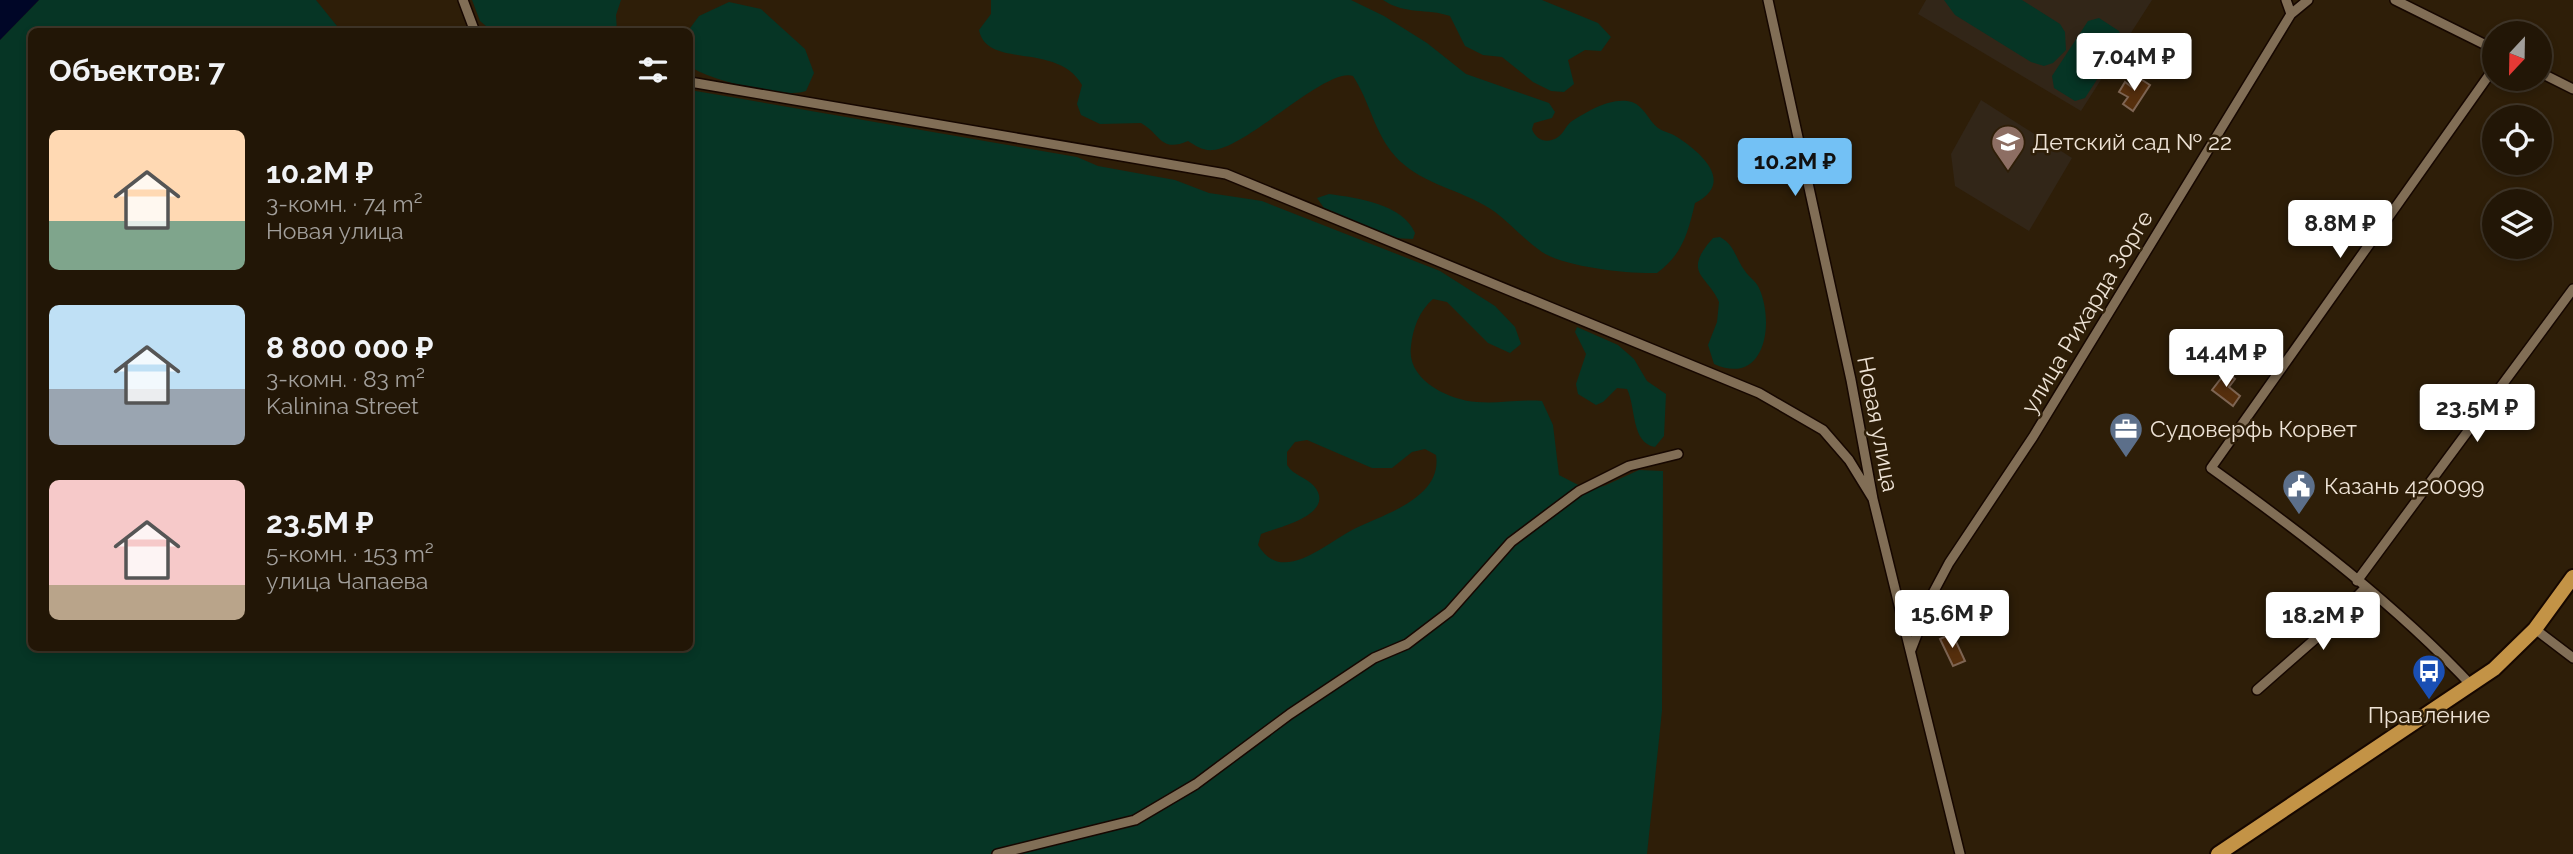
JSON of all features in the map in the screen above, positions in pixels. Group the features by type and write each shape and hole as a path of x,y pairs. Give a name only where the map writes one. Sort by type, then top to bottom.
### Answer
{"main road":[{"path":"2218,854 2494,669 2535,629 2573,578"}],"street":[{"path":"463,0 474,28"},
{"name":"Новая улица","path":"1768,0 1851,380 1872,499 1961,854"},
{"path":"2286,0 2291,14"},
{"name":"улица Рихарда Зорге","path":"1910,651 1933,593 1949,564 2028,446 2291,14 2308,0"},
{"path":"2395,0 2482,43"},
{"path":"2552,78 2573,89"},
{"path":"693,83 1226,174 1759,393 1823,430 1849,460 1872,499"},
{"path":"2472,686 2434,646 2303,534 2211,468 2482,85"},
{"path":"2257,690 2322,633 2361,584 2573,289"},
{"path":"997,854 1135,820 1196,784 1290,714 1374,659 1407,644 1449,612 1511,542 1579,491 1629,466 1678,454"},
{"path":"2535,629 2573,658"}],"shaded area":[{"path":"1926,0 2152,0 2081,111 1918,14"},
{"name":"Детский сад № 22","path":"1981,100 2072,158 2029,231 1955,186 1951,154"}],"green space":[{"path":"39,0 316,0 339,28 28,28 28,651 693,651 693,91 1077,157 1098,166 1175,180 1209,193 1262,201 1440,271 1495,306 1515,327 1521,344 1510,353 1488,343 1447,302 1433,299 1424,309 1413,333 1411,358 1415,369 1432,386 1454,397 1485,402 1542,401 1553,425 1559,475 1586,489 1604,486 1639,470 1663,471 1662,711 1647,854 0,854 0,40","holes":["1307,440 1372,468 1392,468 1412,452 1425,449 1436,455 1436,470 1421,494 1318,551 1292,562 1279,562 1268,557 1258,545 1261,534 1302,519 1318,505 1319,496 1314,486 1287,465 1287,452 1295,442"]},
{"path":"472,0 621,0 616,15 617,28 488,28 480,21"},
{"path":"991,0 1351,0 1384,16 1427,43 1466,74 1549,103 1555,112 1552,118 1534,123 1532,129 1536,136 1543,140 1558,137 1572,121 1600,106 1616,101 1636,104 1658,128 1677,137 1696,151 1710,168 1713,187 1695,203 1683,243 1666,266 1657,273 1614,271 1565,262 1542,252 1484,205 1425,178 1404,165 1382,137 1353,76 1341,76 1325,83 1228,146 1209,150 1188,141 1172,145 1162,141 1141,123 1100,124 1081,115 1077,104 1082,85 1071,72 1056,63 995,49 985,42 979,30 991,14"},
{"path":"1383,0 1542,0 1598,23 1611,37 1601,51 1585,50 1568,60 1574,84 1564,92 1551,91 1533,82 1502,57 1483,55 1465,46 1450,16 1408,10"},
{"path":"1944,0 2022,0 2060,24 2065,32 2066,50 2053,63 2044,66 2031,62 1955,15"},
{"path":"729,2 761,9 805,49 814,73 806,91 796,93 748,87 693,68 693,28 690,28 699,16"},
{"path":"2099,18 2119,31 2122,41 2085,98 2075,101 2054,88 2052,76 2088,21"},
{"path":"1329,194 1366,200 1390,209 1409,223 1415,233 1413,239 1393,238 1324,208 1317,198"},
{"path":"1720,237 1729,244 1745,271 1758,286 1766,318 1762,348 1755,359 1745,367 1731,369 1714,364 1708,345 1717,322 1719,302 1698,267 1704,250 1713,238"},
{"path":"1577,327 1618,345 1634,359 1647,381 1666,394 1664,436 1655,447 1647,444 1638,432 1627,389 1617,388 1596,405 1578,394 1576,384 1586,354 1575,332"}],"water":[{"path":"0,0 39,0 0,40"}],"building":[{"path":"2139,78 2150,85 2133,111 2123,104 2128,97 2119,92 2125,82 2133,88"},
{"path":"2226,372 2235,379 2229,387 2240,396 2233,406 2212,390"},
{"path":"1952,633 1965,661 1953,666 1940,639"}],"place":[{"name":"Детский сад № 22","path":"2008,172"},
{"name":"Судоверфь Корвет","path":"2126,459"},
{"name":"Казань 420099","path":"2299,516"},
{"name":"Правление","path":"2429,701"}]}
